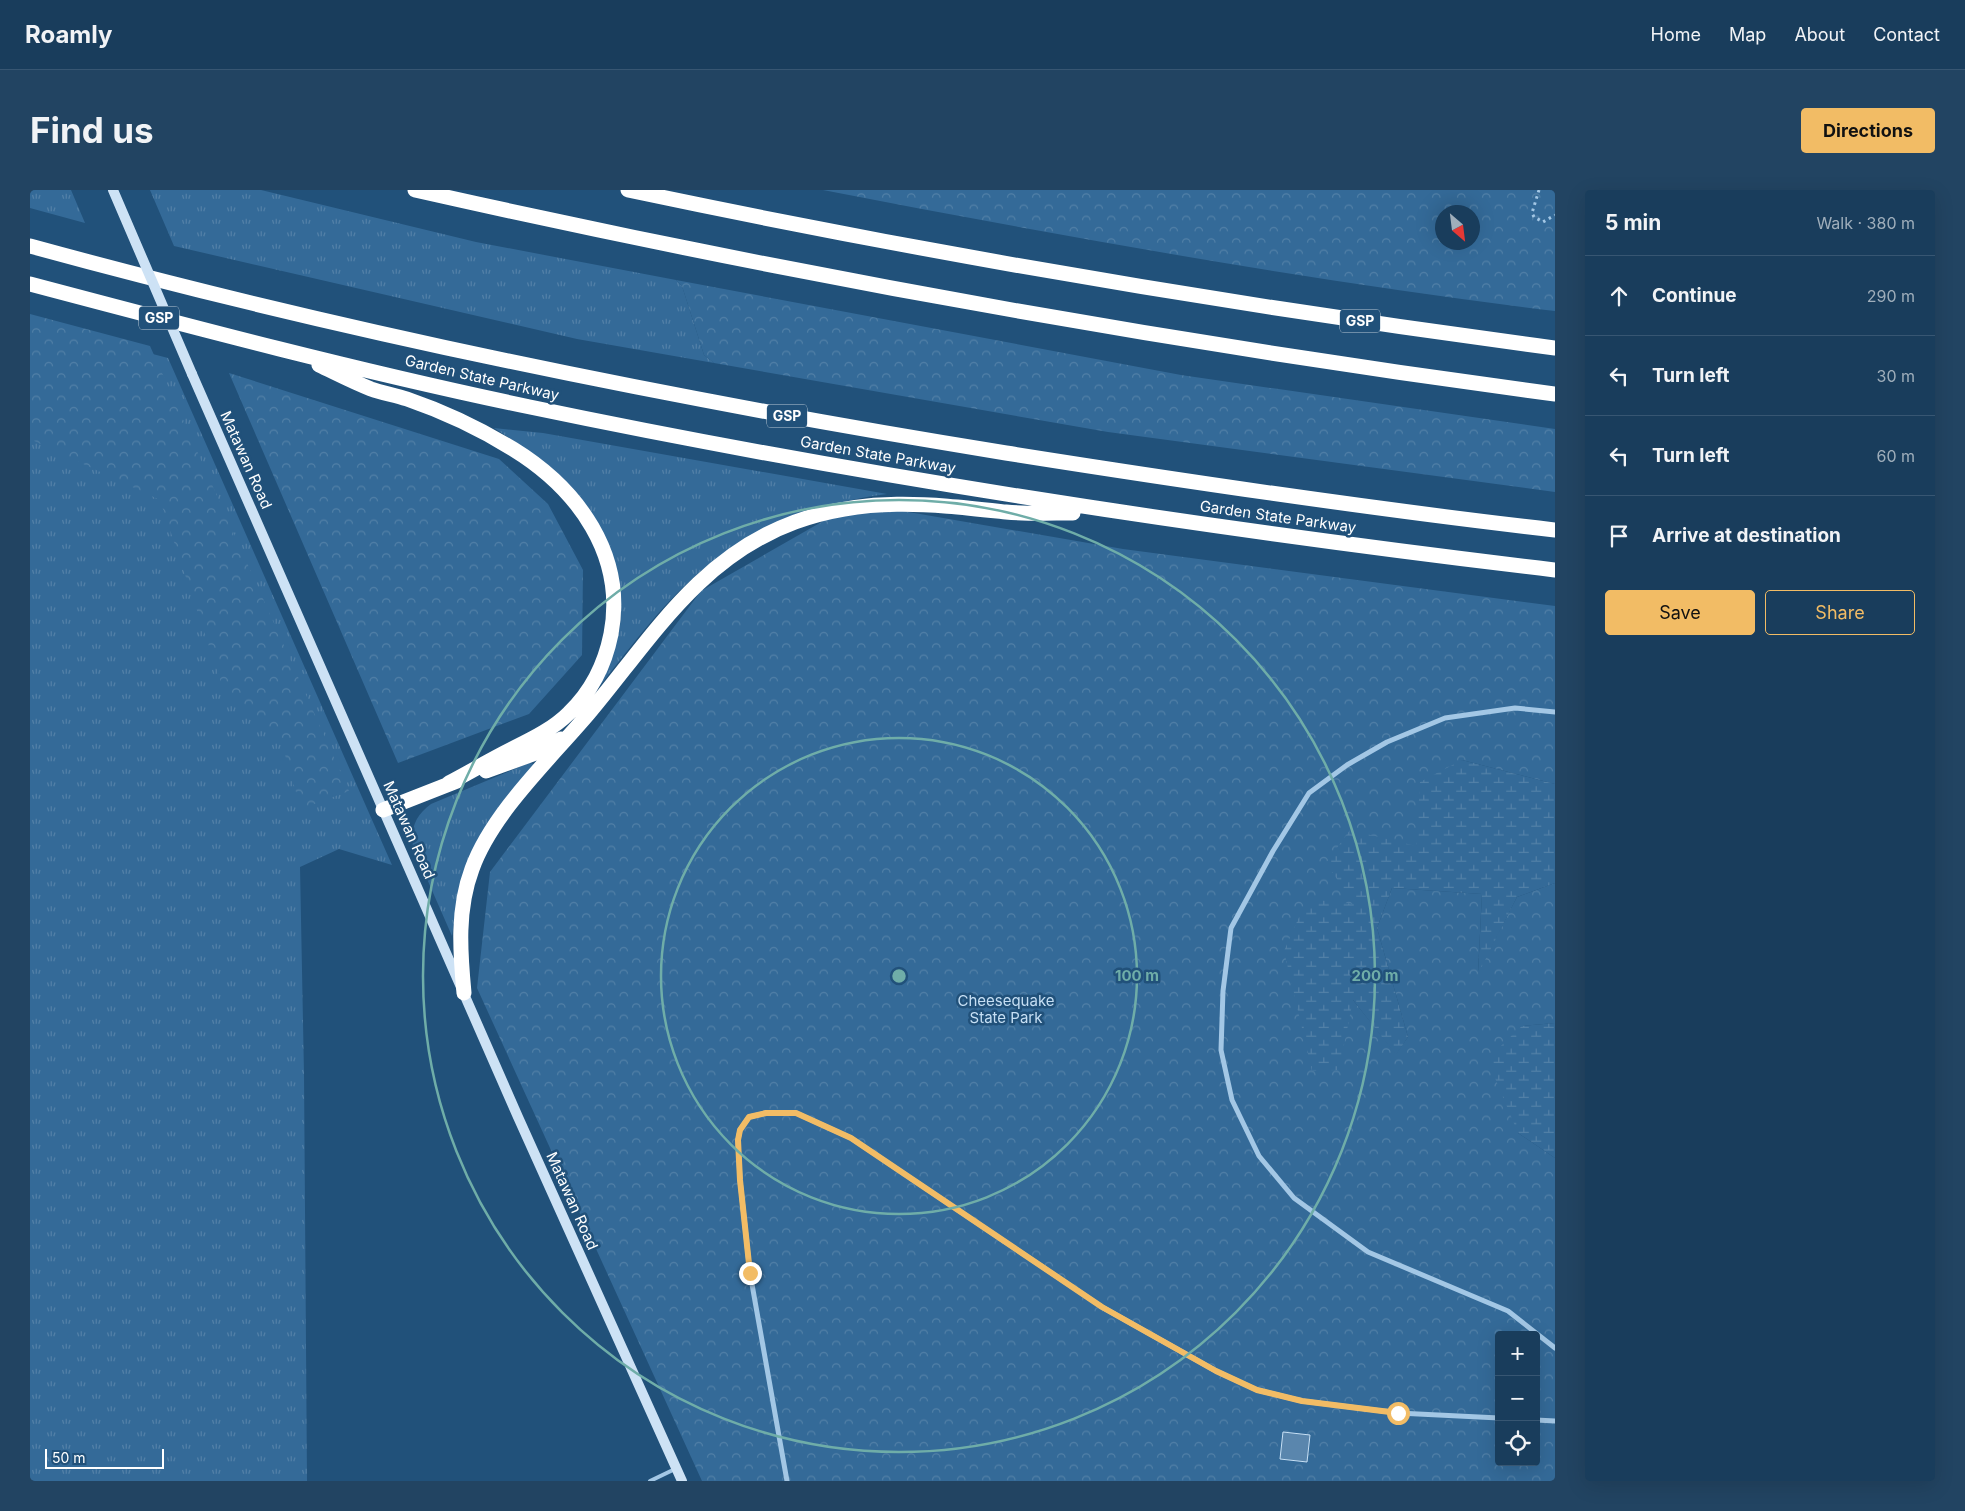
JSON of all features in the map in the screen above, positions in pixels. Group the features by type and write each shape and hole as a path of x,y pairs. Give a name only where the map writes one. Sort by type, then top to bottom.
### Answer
{"highway":[{"path":"415,190 738,259 975,304 1279,354 1555,394"},
{"name":"GSP","path":"628,190 1055,272 1311,313 1555,348"},
{"path":"657,190 688,203"},
{"name":"Garden State Parkway","path":"30,246 298,316 588,379 719,404 1072,464 1251,491 1555,530"},
{"name":"Garden State Parkway","path":"30,284 288,351 518,404 647,431 884,474 1130,514 1372,548 1555,570"},
{"path":"288,351 372,390 422,405 512,449 544,471 571,497 590,522 606,553 614,588 612,626 604,660 590,688 557,724 449,783"},
{"path":"464,993 460,955 461,922 465,893 472,868 485,842 502,817 570,732 589,714 667,614 690,589 742,548 786,526 833,511 892,504 940,504 1008,512 1130,514"},
{"path":"383,810 449,783 533,754 570,732"}],"main road":[{"name":"Matawan Road","path":"113,190 383,810 682,1481"}],"street":[{"path":"1555,712 1515,708 1446,718 1387,742 1347,765 1309,793 1273,850 1231,928 1223,991 1221,1050 1232,1100 1260,1156 1294,1198 1368,1252 1508,1311 1555,1348"},
{"path":"787,1481 750,1273 740,1180 738,1140 740,1130 749,1117 766,1113 796,1113 851,1138 1102,1307 1216,1371 1257,1390 1302,1401 1398,1413 1495,1418"},
{"path":"1540,1420 1555,1421"}],"lane":[{"path":"650,1481 676,1469"}],"path":[{"path":"1539,190 1532,213 1534,217 1543,222 1555,215"}],"green space":[{"path":"30,190 71,190 85,223 30,208"},
{"path":"150,190 261,190 476,242 676,280 682,286 704,355 714,363 577,339 174,246"},
{"path":"823,190 1555,190 1555,311 1279,272 1097,241"},
{"path":"676,280 1181,375 1555,429 1555,492 1108,432 714,363 704,355 682,286"},
{"path":"30,314 150,346 349,791 301,809 280,738 221,682 160,500 30,439"},
{"path":"30,322 168,358 392,865 339,849 300,867 304,1074 307,1481 30,1481"},
{"path":"229,373 499,459 548,504 583,570 582,655 529,714 398,763"},
{"path":"494,428 543,433 887,494 835,504 783,522 734,547 712,562 664,607 588,701 611,654 620,625 620,596 611,555 602,532 574,492 557,474 537,458"},
{"name":"Cheesequake State Park","path":"897,510 1123,549 1555,606 1555,784 1462,760 1416,846 1354,905 1353,1000 1396,1054 1408,1037 1377,928 1392,888 1482,894 1478,972 1517,897 1555,883 1555,1023 1522,1026 1518,1133 1555,1158 1555,1481 702,1481 477,988 490,872 701,591 832,516"},
{"path":"1462,760 1555,784 1555,883 1517,897 1478,974 1482,894 1392,888 1377,928 1408,1037 1396,1055 1353,1000 1339,1070 1312,1071 1284,951 1307,899 1354,904 1326,863 1350,830 1416,846 1420,782"},
{"path":"529,763 534,764 459,891 452,936 413,847 412,834 415,822 431,804"},
{"path":"1555,1023 1555,1158 1518,1133 1487,1059 1522,1026"}],"building":[{"path":"1283,1432 1310,1435 1307,1462 1280,1459"}],"route":[{"path":"750,1273 740,1180 738,1140 740,1130 749,1117 766,1113 796,1113 851,1138 1102,1307 1216,1371 1257,1390 1302,1401 1398,1413"}]}
